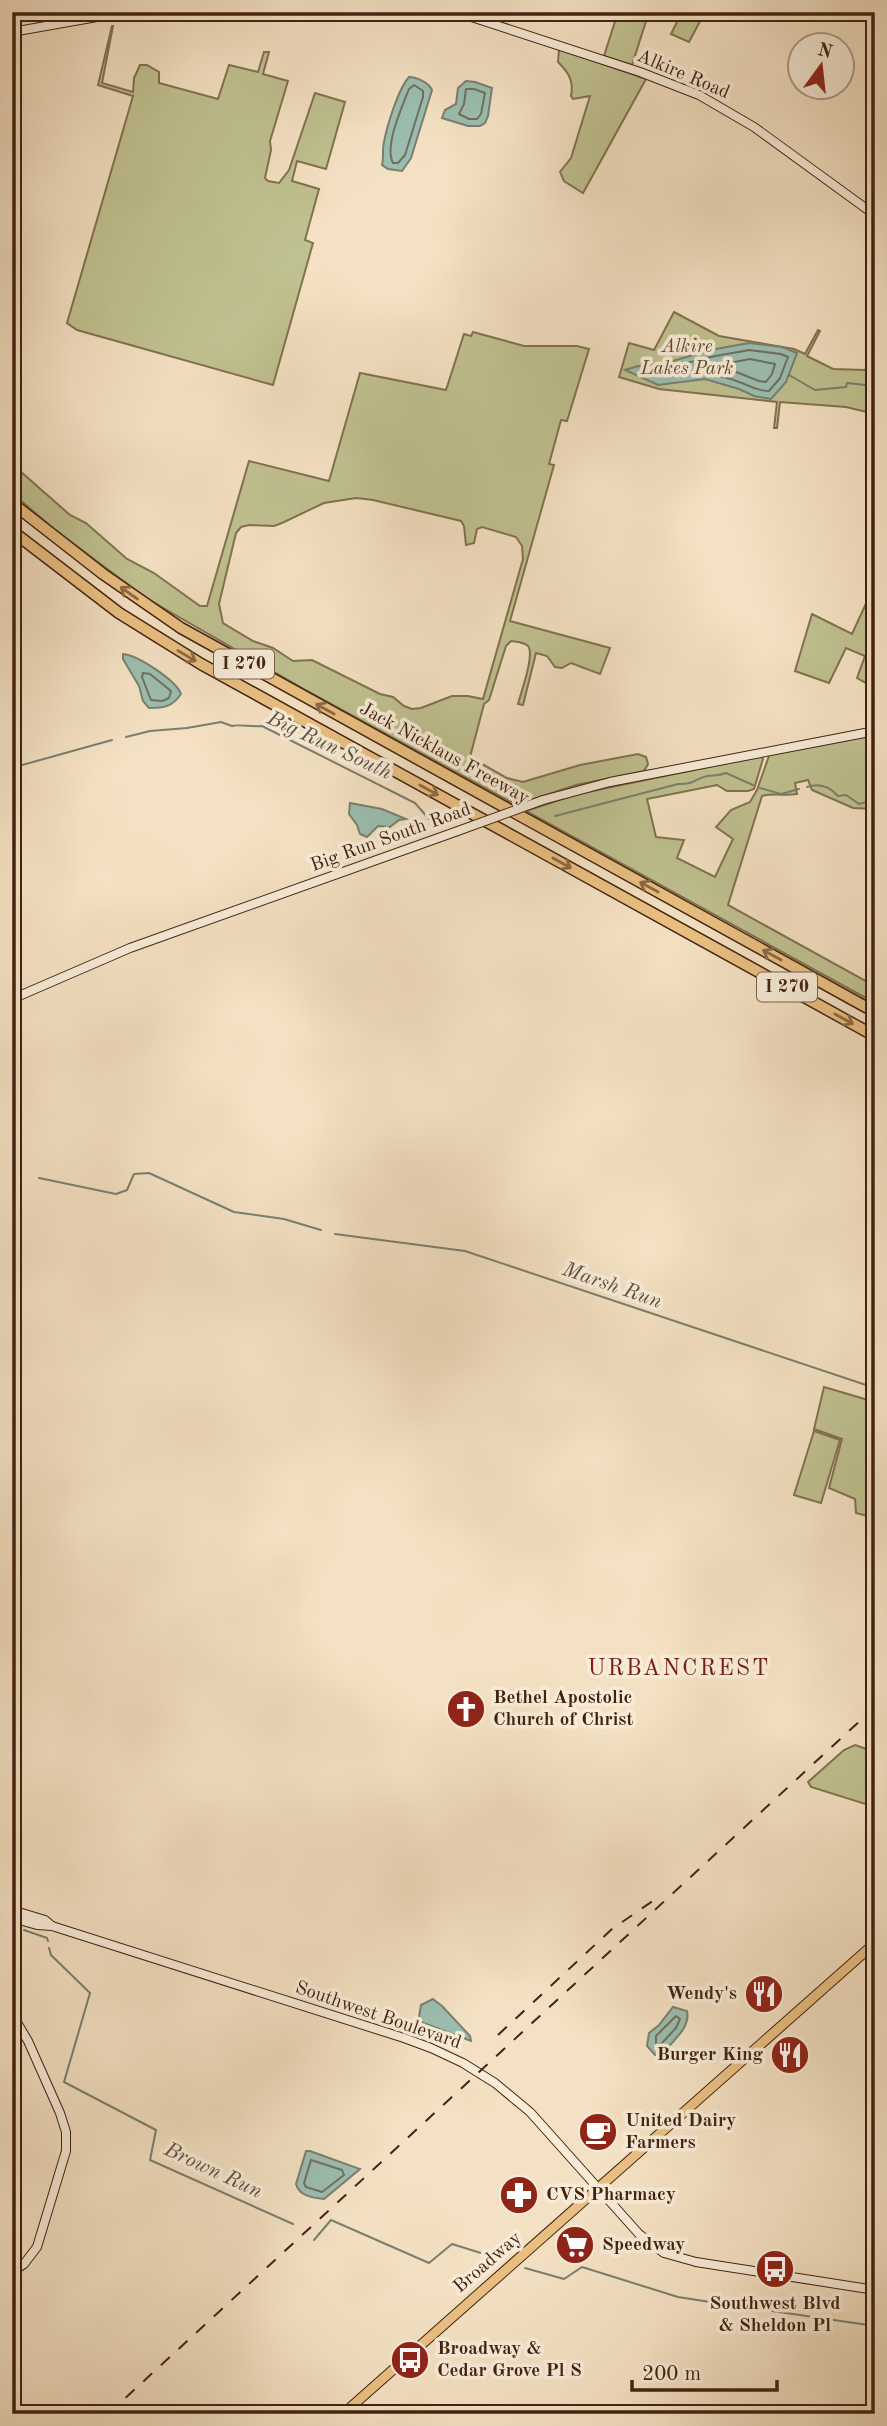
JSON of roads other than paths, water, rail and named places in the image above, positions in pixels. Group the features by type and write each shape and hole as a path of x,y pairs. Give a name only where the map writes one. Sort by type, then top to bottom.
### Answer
{"highway":[{"name":"Jack Nicklaus Freeway","path":"12,503 103,575 181,628 875,1012"},
{"name":"Jack Nicklaus Freeway","path":"12,531 119,613 201,664 875,1036"}],"main road":[{"name":"Broadway","path":"343,2414 875,1943"}],"street":[{"path":"12,32 125,12"},
{"name":"Alkire Road","path":"456,12 640,72 699,95 754,127 875,215"},
{"name":"Big Run South Road","path":"12,999 130,948 543,800 610,782 875,731"},
{"name":"Southwest Boulevard","path":"12,1910 45,1920 52,1926"},
{"name":"Southwest Boulevard","path":"12,1918 52,1926 442,2052 478,2072 530,2112 645,2241 675,2258 875,2290"},
{"path":"12,2014 29,2041 60,2113 66,2136 66,2151 39,2241 32,2256 15,2269"},
{"path":"12,2022 47,2095 61,2136 60,2156 37,2232 15,2269"}],"water":[{"path":"409,77 422,81 432,90 411,158 402,171 388,169 382,165 385,135 397,99"},
{"path":"466,81 492,88 488,116 480,126 468,126 442,118 445,110 456,104 458,88"},
{"path":"749,343 782,347 797,353 786,382 771,399 705,379 658,385 625,370 638,366 662,367 710,350"},
{"path":"123,654 155,669 172,682 181,694 167,706 149,708 143,701 139,686 123,659"},
{"path":"350,803 382,809 406,819 399,820 390,827 378,826 367,837 360,834 349,814"},
{"path":"433,1999 470,2036 471,2041 421,2022 421,2005"},
{"path":"673,2007 687,2011 686,2024 662,2055 655,2055 647,2046 649,2033"},
{"path":"306,2151 360,2169 324,2199 307,2196 296,2184"}],"waterway":[{"path":"789,375 815,390 846,387 847,383 875,386"},
{"name":"Big Run South","path":"126,737 150,731 221,722 232,726 262,726 415,803 429,819"},
{"name":"Big Run South","path":"12,771 15,767 112,740"},
{"name":"Big Run South","path":"555,816 726,773 753,785"},
{"name":"Big Run South","path":"807,787 824,787 838,796 846,795 859,804 870,801 875,805"},
{"name":"Big Run South","path":"760,788 781,794 799,789"},
{"name":"Marsh Run","path":"39,1178 116,1194 127,1190 134,1174 149,1173 234,1212 284,1219 321,1230"},
{"name":"Marsh Run","path":"335,1234 465,1251 875,1388"},
{"name":"Brown Run","path":"12,1927 16,1928"},
{"name":"Brown Run","path":"24,1930 47,1938 48,1941"},
{"name":"Brown Run","path":"49,1948 51,1955 90,1993 64,2082 156,2130 150,2160 293,2224"},
{"name":"Brown Run","path":"314,2240 331,2220 429,2263 452,2244 497,2258"},
{"name":"Brown Run","path":"525,2268 564,2279 582,2267 678,2297 742,2307"},
{"name":"Brown Run","path":"759,2309 875,2326"}],"railway":[{"path":"108,2414 875,1707"},
{"path":"498,2035 612,1929 660,1896"}],"place":[{"name":"Bethel Apostolic Church of Christ","path":"466,1709"},
{"name":"Wendy's","path":"764,1994"},
{"name":"Burger King","path":"790,2055"},
{"name":"United Dairy Farmers","path":"598,2132"},
{"name":"CVS Pharmacy","path":"519,2195"},
{"name":"Speedway","path":"575,2245"},
{"name":"Southwest Blvd & Sheldon Pl","path":"775,2269"},
{"name":"Broadway & Cedar Grove Pl S","path":"410,2360"}],"district":[{"name":"URBANCREST","path":"679,1668"}],"park label":[{"name":"Alkire Lakes Park","path":"687,358"}]}
